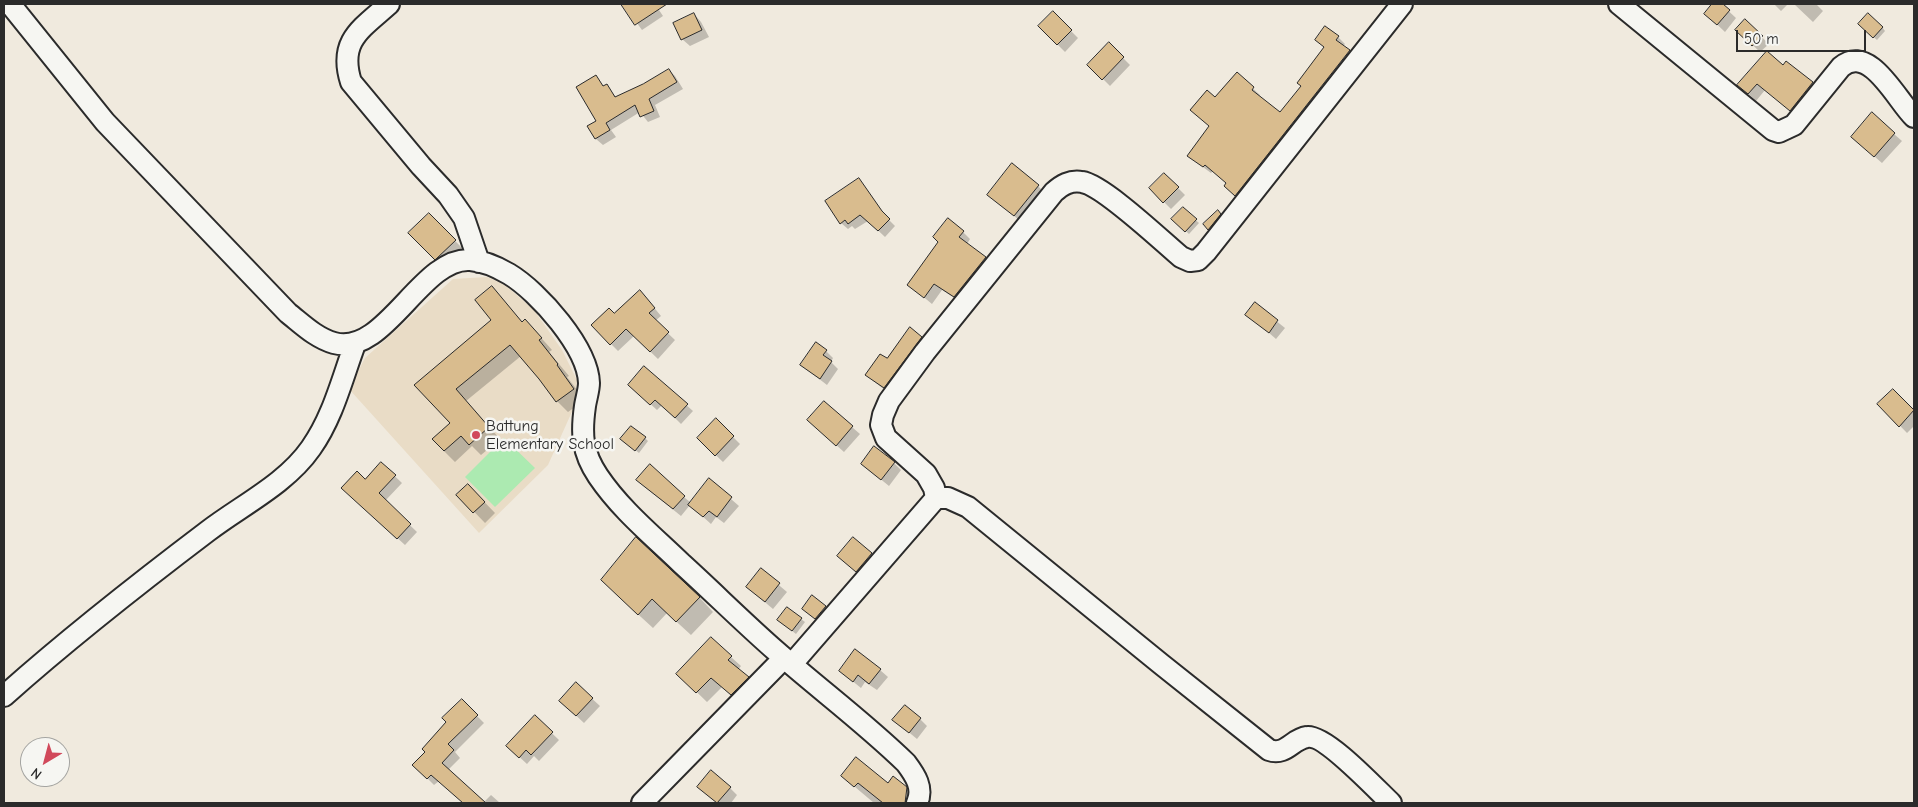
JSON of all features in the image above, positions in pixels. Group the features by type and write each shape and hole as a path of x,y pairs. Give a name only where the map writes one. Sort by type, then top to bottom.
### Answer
{"street":[{"path":"10,4 105,122 288,313 316,335 335,343 354,344 371,336 433,277 452,263 469,260 491,264 512,276 545,305 571,337 584,362 589,384 582,437 597,475 625,510 788,661 906,763 915,776 920,788 918,803"},
{"path":"389,4 352,40 346,54 347,70 351,82 409,152 448,195 464,218 479,262"},
{"path":"936,498 934,488 926,474 886,438 881,425 883,415 889,401 925,352 1054,192 1064,183 1082,182 1099,188 1181,257 1190,261 1198,260 1254,193 1402,4"},
{"path":"1619,4 1758,120 1773,130 1779,132 1794,125 1841,67 1853,60 1863,62 1883,77 1914,117"},
{"path":"4,696 35,668 152,574 210,529 281,479 300,462 319,436 331,413 354,344"},
{"path":"642,803 788,661 936,498 948,498 968,507 1269,750 1280,752 1305,737 1319,739 1332,748 1391,803"}],"shaded area":[{"name":"Battung Elementary School","path":"487,277 504,284 534,310 562,350 577,380 575,405 548,465 479,533 349,389 365,358 453,279"}],"green space":[{"path":"504,438 535,468 495,507 465,477"}],"building":[{"path":"621,4 667,4 635,25"},
{"path":"1712,4 1723,4 1730,10 1717,25 1704,14"},
{"path":"1053,11 1072,30 1057,45 1038,26"},
{"path":"694,13 702,30 681,40 673,23"},
{"path":"1868,13 1883,27 1873,38 1858,24"},
{"path":"1745,19 1763,36 1752,46 1735,30"},
{"path":"1325,26 1339,36 1336,40 1350,50 1235,196 1224,186 1226,183 1205,165 1203,167 1187,156 1209,126 1190,110 1207,90 1215,97 1237,72 1254,87 1252,90 1280,112 1301,86 1297,83 1324,47 1315,40"},
{"path":"1109,42 1124,57 1102,80 1087,65"},
{"path":"1767,51 1783,65 1786,61 1813,82 1790,111 1757,84 1748,94 1737,85"},
{"path":"669,69 677,82 649,99 654,111 640,117 635,105 606,123 610,130 595,139 587,126 596,121 576,87 596,75 603,86 607,84 615,97"},
{"path":"1872,112 1895,133 1874,157 1851,137"},
{"path":"1012,163 1039,185 1014,216 987,195"},
{"path":"1164,173 1179,187 1163,203 1149,188"},
{"path":"859,178 882,211 890,219 878,231 860,215 848,224 845,220 840,224 825,201"},
{"path":"1183,207 1197,219 1185,232 1171,219"},
{"path":"1218,210 1221,214 1208,230 1203,224"},
{"path":"429,213 456,240 435,260 408,233"},
{"path":"948,218 964,231 959,237 986,257 954,297 934,284 924,298 907,285 938,242 933,237"},
{"path":"492,286 522,322 525,319 542,338 539,340 558,364 574,389 556,402 510,345 456,389 489,427 469,445 461,436 444,451 432,439 450,423 414,385 491,320 475,300"},
{"path":"640,290 655,308 649,313 669,332 650,352 626,329 610,345 591,325 609,308 614,313"},
{"path":"1255,302 1278,320 1269,333 1245,315"},
{"path":"910,327 922,337 884,388 865,375 880,354 887,358"},
{"path":"816,342 827,350 823,355 832,361 820,379 800,365"},
{"path":"644,366 688,404 675,418 655,400 650,405 628,385"},
{"path":"1893,389 1914,410 1899,427 1877,404"},
{"path":"824,401 853,426 836,446 807,420"},
{"path":"716,418 734,436 715,456 697,438"},
{"path":"631,426 646,437 635,451 620,439"},
{"path":"874,446 895,462 881,480 861,464"},
{"path":"381,462 396,475 379,493 411,524 397,539 341,488 357,471 365,479"},
{"path":"650,464 685,496 673,509 636,480"},
{"path":"709,478 732,497 717,517 709,511 703,517 688,505"},
{"path":"468,484 485,502 473,513 456,495"},
{"path":"636,537 700,597 676,622 652,599 638,615 601,580"},
{"path":"853,537 872,553 856,572 837,556"},
{"path":"761,568 780,583 765,602 746,587"},
{"path":"812,595 826,606 815,619 802,609"},
{"path":"787,607 802,618 792,631 777,620"},
{"path":"711,637 732,656 728,660 749,677 731,695 711,678 696,693 676,674"},
{"path":"855,649 881,669 869,684 858,675 853,682 839,671"},
{"path":"576,682 593,698 576,716 559,701"},
{"path":"462,699 478,715 448,744 454,750 442,763 486,803 463,803 431,775 427,779 412,765 425,752 422,749 446,722 442,718"},
{"path":"905,705 921,718 909,733 892,720"},
{"path":"535,715 553,732 531,755 526,750 519,758 506,746"},
{"path":"856,757 888,783 893,776 907,787 905,803 883,803 858,783 854,787 841,776"},
{"path":"711,770 731,787 717,803 697,787"}],"place":[{"name":"Battung Elementary School","path":"476,435"}]}
